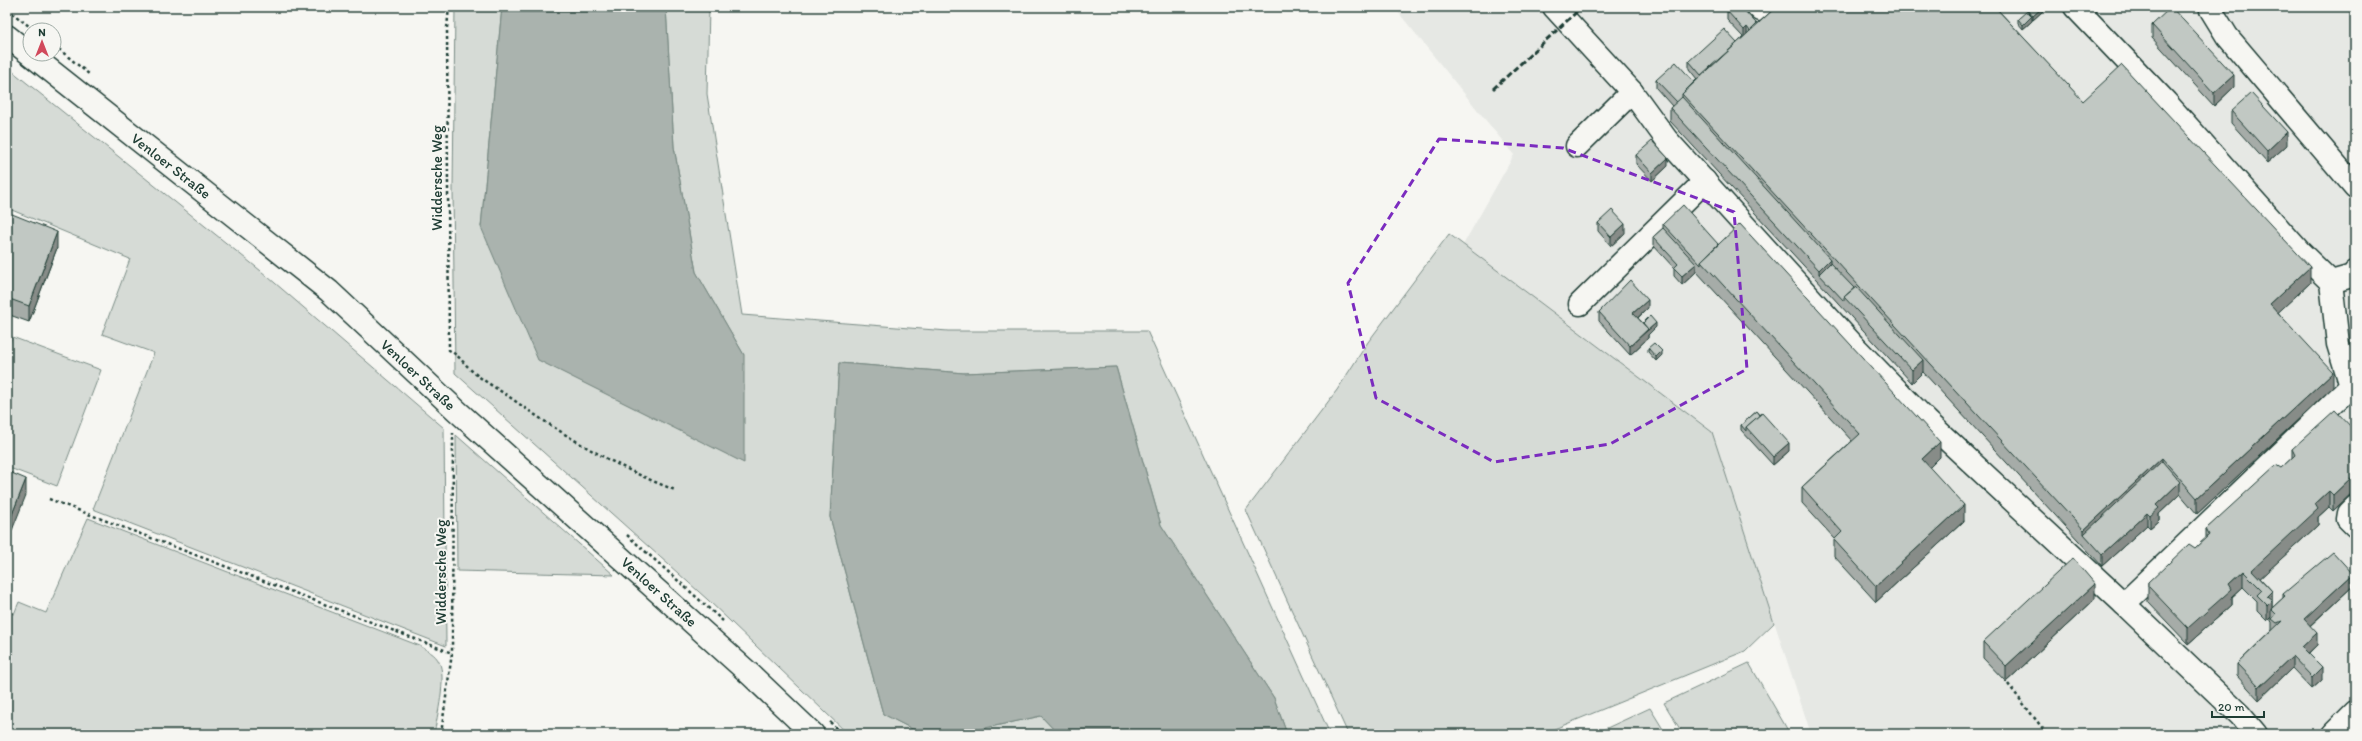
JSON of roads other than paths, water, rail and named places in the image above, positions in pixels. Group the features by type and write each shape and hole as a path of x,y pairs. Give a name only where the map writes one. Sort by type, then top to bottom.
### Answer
{"main road":[{"path":"1554,7 1632,92 1667,140 1855,347 1927,421 2124,604 2240,715 2256,734"},
{"path":"2075,7 2166,102 2301,253 2331,282 2338,344 2353,389 2124,604"},
{"path":"2212,7 2211,10 2227,36 2355,187"},
{"name":"Venloer Straße","path":"7,36 329,291 456,410 751,675 813,734"},
{"path":"1577,146 1632,92"},
{"path":"1580,304 1705,181"},
{"path":"2331,282 2352,276 2355,272"},
{"path":"2355,507 2349,513 2348,519 2355,526"},
{"path":"2333,734 2355,712"}],"railway":[{"path":"1493,89 1582,7"}]}
